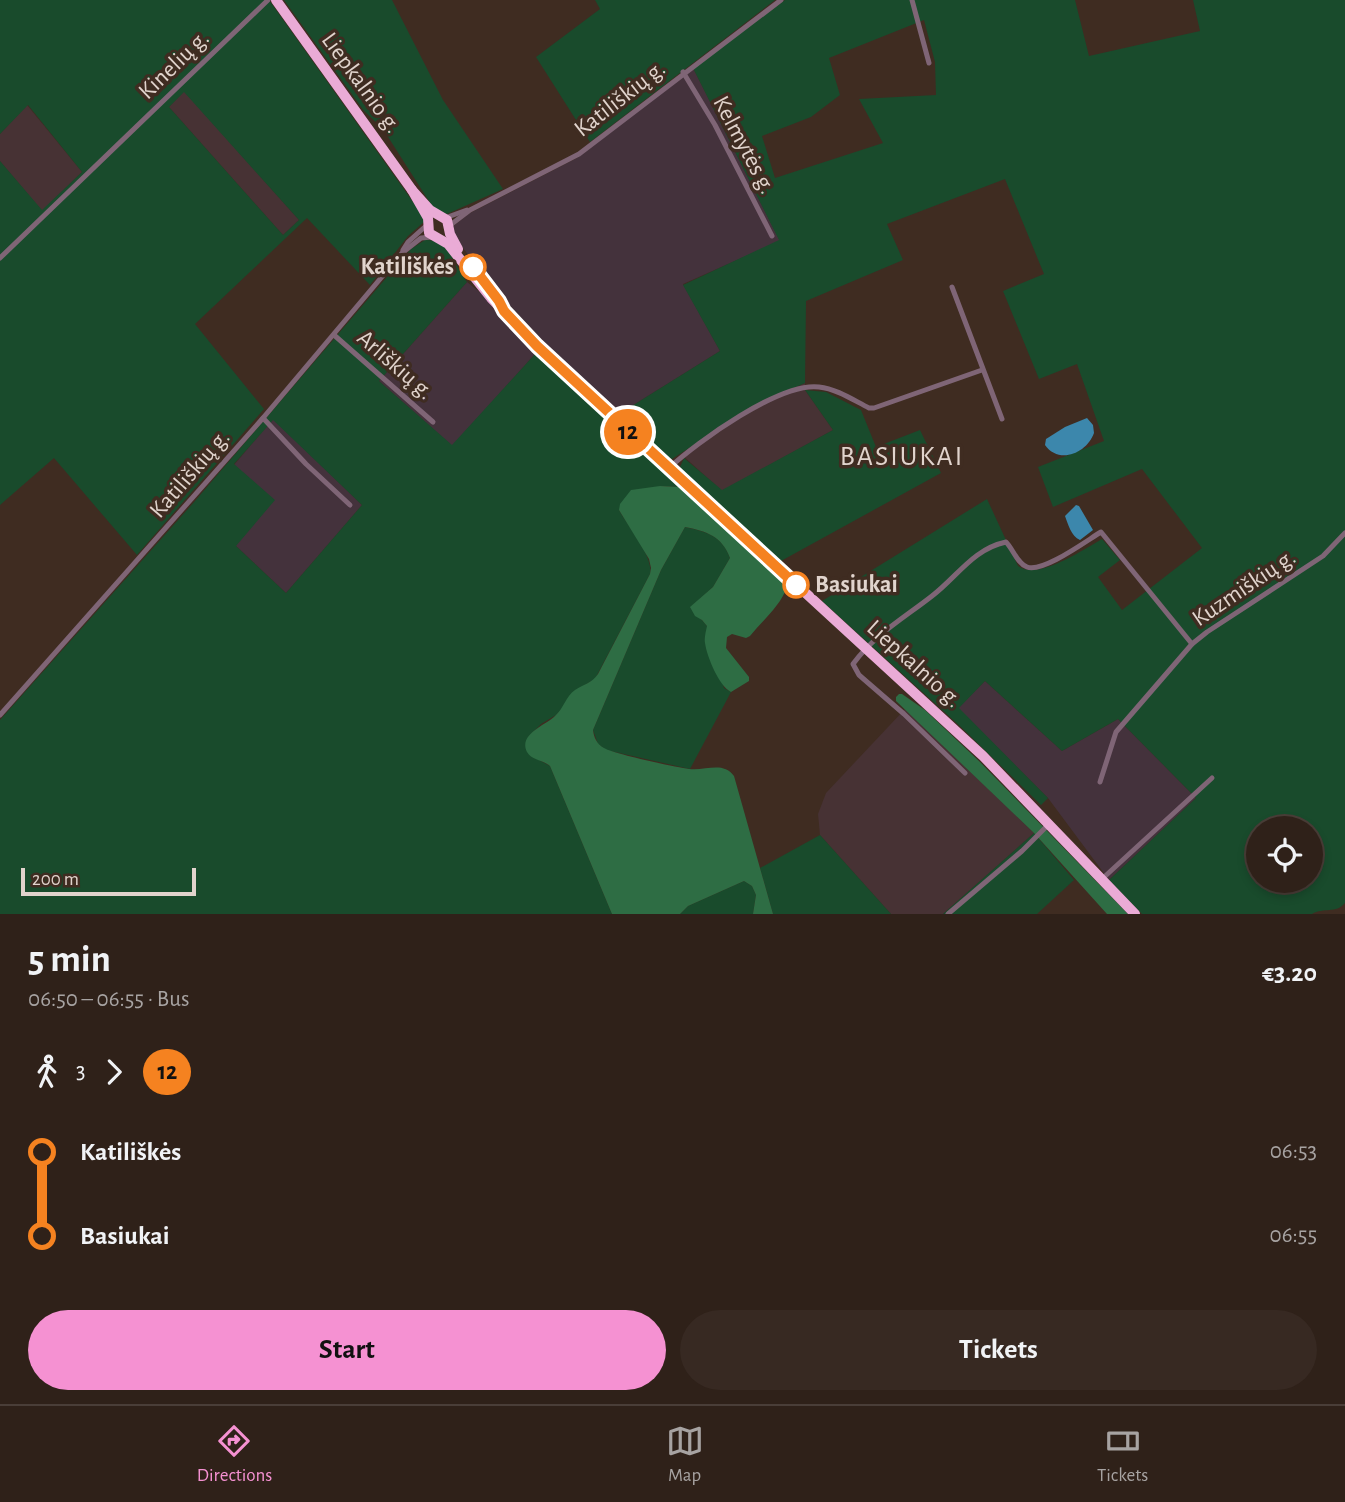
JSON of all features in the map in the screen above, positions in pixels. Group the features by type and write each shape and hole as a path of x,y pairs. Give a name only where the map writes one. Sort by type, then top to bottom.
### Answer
{"highway":[{"name":"Liepkalnio g.","path":"276,0 412,190 504,311"},
{"name":"Liepkalnio g.","path":"439,223 428,230 448,244 491,298 563,371 977,750 1135,914"},
{"path":"437,237 439,223"}],"street":[{"name":"Kinelių g.","path":"0,258 268,0"},
{"name":"Katiliškių g.","path":"0,715 263,418 402,253 408,242 439,223 471,210 579,154 781,0"},
{"path":"912,0 929,63"},
{"name":"Kelmytės g.","path":"684,72 710,116 772,236"},
{"name":"Katiliškių g.","path":"402,253 421,239 437,237"},
{"path":"952,287 1002,419"},
{"name":"Arliškių g.","path":"334,335 433,422"},
{"path":"669,468 695,445 735,420 802,387 831,389 874,408 982,370"},
{"path":"263,418 306,464 350,505"},
{"path":"965,773 859,675 853,664 865,648 943,588 970,560 991,547 1006,542 1026,567 1038,568 1101,532 1192,644"},
{"name":"Kuzmiškių g.","path":"1100,782 1116,732 1192,644 1323,556 1345,533"},
{"path":"1102,879 1212,778"},
{"path":"948,914 1022,851 1049,824"}],"shaded area":[{"path":"693,68 780,241 683,284 720,351 619,414 560,359 498,293 456,239 452,227 470,213 577,158"},
{"path":"184,91 299,220 283,235 169,107"},
{"path":"27,105 82,172 42,211 0,161 0,134"},
{"path":"467,282 487,298 536,353 452,446 379,381"},
{"path":"805,383 805,390 833,430 722,491 681,454 706,435 756,405"},
{"path":"273,419 362,505 286,593 236,546 234,465"},
{"path":"985,681 1062,751 1118,719 1196,798 1109,880 1048,798 958,708"},
{"path":"905,709 1034,833 943,914 891,914 820,835 818,814 826,793"}],"green space":[{"path":"0,0 269,0 423,216 424,222 408,236 370,285 307,218 195,324 264,409 137,555 54,458 0,505 0,161 42,210 82,172 28,105 0,134","holes":["184,92 299,220 283,235 169,107"]},
{"path":"284,0 392,0 443,100 503,189 447,214 434,209 383,129 364,111"},
{"path":"595,0 775,0 590,142 536,57 600,9"},
{"path":"785,0 1075,0 1089,56 1200,31 1193,0 1345,0 1345,903 1334,909 1312,914 1142,914 1109,880 1196,798 1118,719 1062,751 985,681 959,708 1048,798 1041,805 962,728 822,601 987,499 1018,566 1027,570 1049,567 1102,539 1120,560 1098,577 1122,610 1202,548 1142,469 1053,507 1038,467 1104,441 1077,364 1039,379 1003,291 1044,274 1005,179 887,224 903,260 806,301 805,383 756,405 672,459 664,458 619,414 720,351 683,285 779,240 693,68","holes":["924,20 935,62 936,95 859,99 883,143 775,178 762,136 811,117 840,95 829,58"]},
{"path":"425,240 440,244 467,282 379,381 452,445 536,353 680,487 660,486 619,510 644,550 650,574 595,679 528,737 539,760 550,766 612,914 0,914 0,720 195,501 411,249","holes":["273,420 362,505 286,593 236,546 275,500 234,464"]},
{"path":"805,390 826,392 861,410 876,447 920,430 941,473 781,561 684,475 680,467 684,458 722,490 833,430"},
{"path":"660,486 680,487 787,587 776,606 750,636 746,638 732,634 727,637 726,648 749,677 749,681 731,692 718,678 708,656 705,641 707,626 695,616 690,607 713,587 730,558 718,540 700,530 685,527 661,570 593,730 594,736 604,748 632,757 689,769 719,768 730,771 734,776 773,914 753,914 756,895 752,886 744,881 688,906 680,914 612,914 550,766 531,757 525,746 530,735 555,716 572,693 598,674 650,574 649,559 619,510 620,504 631,490"},
{"path":"685,527 718,539 730,558 713,587 691,607 707,626 724,688 731,692 690,769 606,750 598,744 593,730 661,570"},
{"path":"899,694 925,710 980,762 1128,914 1107,914 1034,833 896,701"},
{"path":"1034,833 1074,880 1037,914 943,914"},
{"path":"820,835 891,914 773,914 760,868"},
{"path":"744,881 752,886 756,895 753,914 680,914 688,906"}],"water":[{"path":"1087,418 1093,425 1094,433 1079,451 1058,454 1045,445 1046,439"},
{"path":"1076,505 1093,530 1080,540 1072,533 1065,516"}],"bus line":[{"name":"12","path":"473,267 504,311 537,346 796,585"}],"place":[{"name":"Katiliškės","path":"473,267"},
{"name":"Basiukai","path":"796,585"}],"district":[{"name":"BASIUKAI","path":"902,457"}]}
